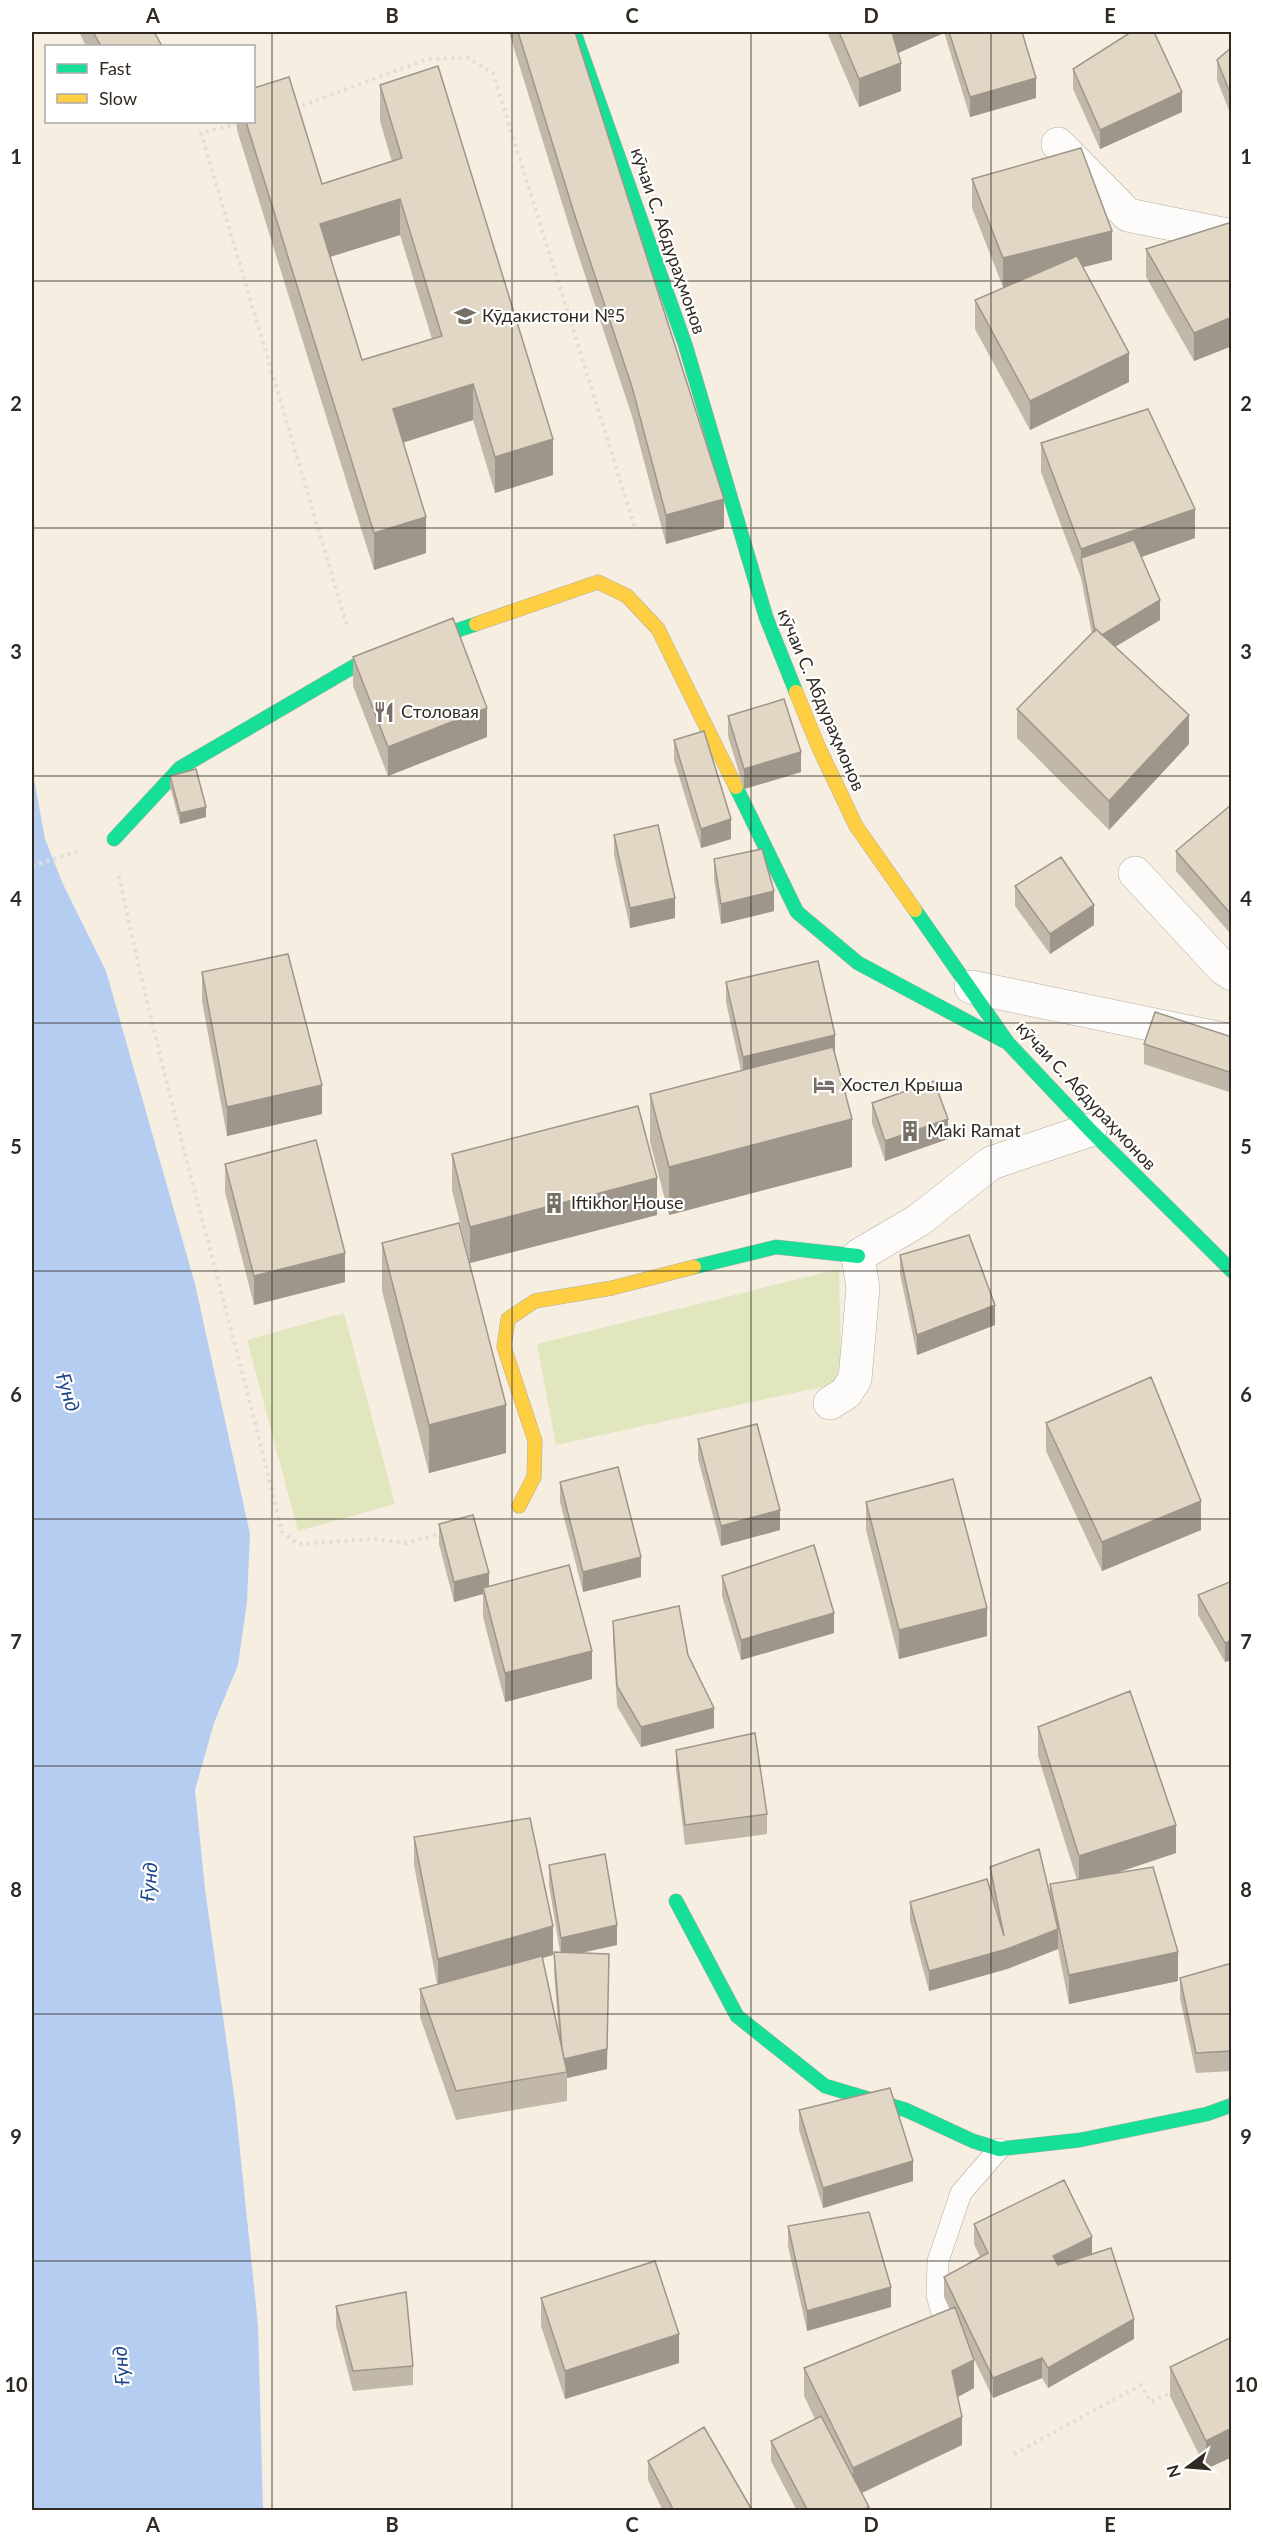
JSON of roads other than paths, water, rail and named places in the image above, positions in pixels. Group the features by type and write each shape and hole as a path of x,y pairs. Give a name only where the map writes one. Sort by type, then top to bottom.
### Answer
{"street":[{"name":"кӯчаи С. Абдураҳмонов","path":"574,32 685,344 766,617 818,746 856,826 971,987 1008,1043 1090,1131 1232,1271"},
{"path":"1058,144 1128,215 1232,236"},
{"path":"114,839 180,768 358,664 598,582 627,596 658,629 796,912 858,963 1008,1043"},
{"path":"1135,873 1223,968 1232,974"},
{"path":"971,987 1232,1041"},
{"path":"519,1506 534,1477 535,1441 504,1347 508,1319 535,1301 612,1288 776,1247 858,1256 919,1220 991,1163 1090,1131"},
{"path":"830,1403 846,1393 855,1379 863,1288 858,1256"},
{"path":"676,1901 737,2016 825,2086 906,2110 973,2141 999,2149 1080,2140 1207,2114 1232,2105"}],"lane":[{"path":"948,2335 937,2295 938,2261 961,2193 999,2149"}],"water":[{"name":"Ғунд","path":"32,768 45,839 63,884 106,971 195,1284 250,1534 247,1602 238,1665 214,1723 195,1790 205,1889 235,2102 258,2325 263,2510 32,2510"}],"place":[{"name":"Кӯдакистони №5","path":"465,316"},
{"name":"Столовая","path":"384,712"},
{"name":"Хостел Крыша","path":"824,1085"},
{"name":"Maki Ramat","path":"910,1131"},
{"name":"Iftikhor House","path":"554,1203"}]}
